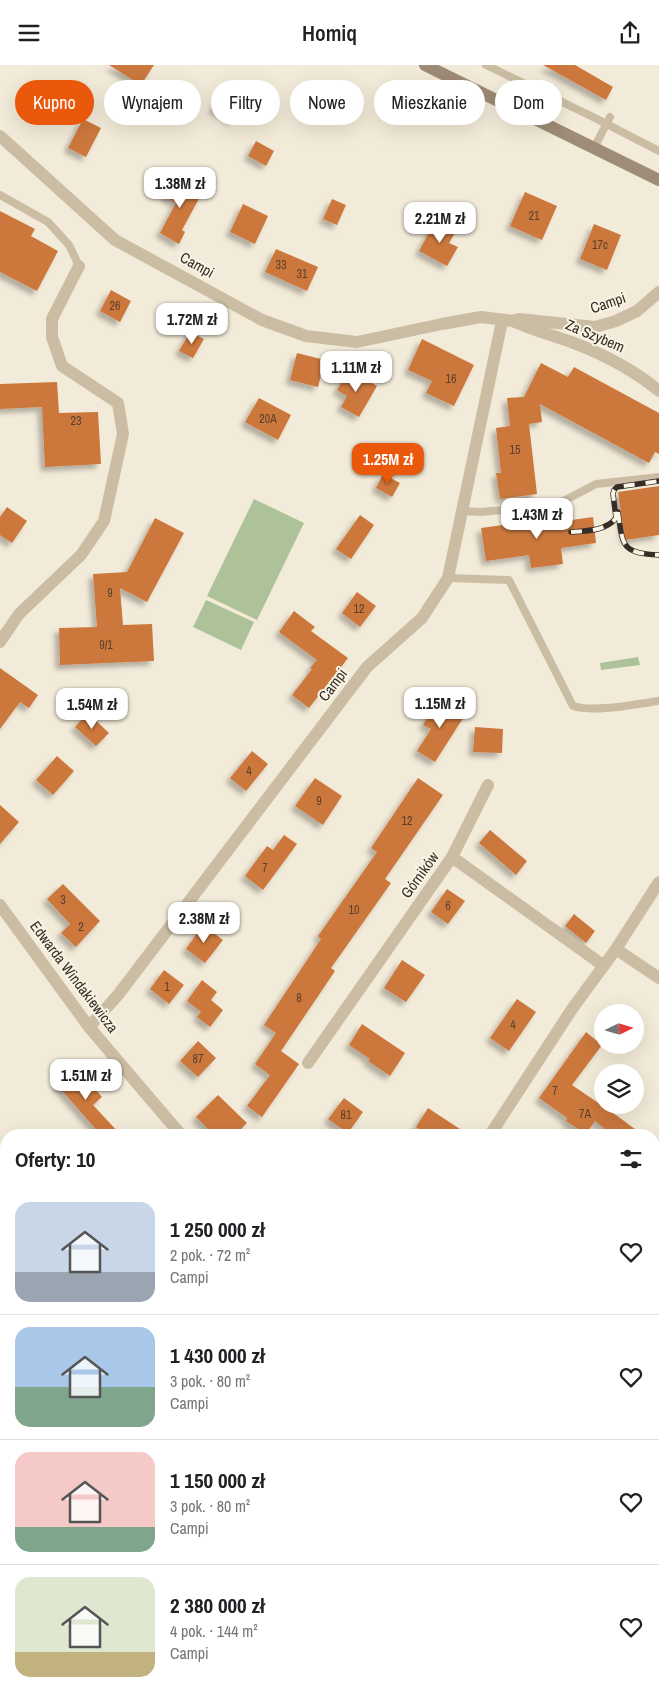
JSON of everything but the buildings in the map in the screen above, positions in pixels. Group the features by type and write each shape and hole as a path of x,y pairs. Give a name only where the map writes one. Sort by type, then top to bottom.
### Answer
{"main road":[{"path":"425,65 659,180"}],"street":[{"name":"Campi","path":"0,136 115,240 262,320 306,336 357,342 481,317 508,321 519,319 595,327 616,321 637,311 659,292"},
{"path":"0,642 19,614 81,555 104,521 112,489 123,434 118,403 62,365 52,337 52,319 78,266"},
{"name":"Campi","path":"89,1027 118,995 367,667 422,618 448,578 461,511 508,321"},
{"name":"Za Szybem","path":"508,321 575,344 620,364 643,377 659,391"},
{"path":"452,857 488,785"},
{"name":"Górników","path":"308,1063 452,857 604,966"},
{"path":"494,1129 572,1009 616,949 659,882"},
{"name":"Edwarda Windakiewicza","path":"0,905 89,1027 176,1129"},
{"path":"616,949 659,977"}],"lane":[{"path":"486,65 608,120 659,151"},
{"path":"594,149 608,120"},
{"path":"0,195 48,222 69,245 78,266"},
{"path":"461,511 482,512 556,505 596,485 659,477"},
{"path":"448,578 509,580 573,706 580,709 659,701"}],"green space":[{"path":"254,499 304,523 257,620 207,596"},
{"path":"206,600 254,622 241,650 193,627"},
{"path":"638,657 640,665 601,670 600,663"}],"railway":[{"path":"571,532 601,528 612,522 616,518 613,494 617,487 659,481"},
{"path":"618,512 621,533 626,545 637,552 659,555"}]}
